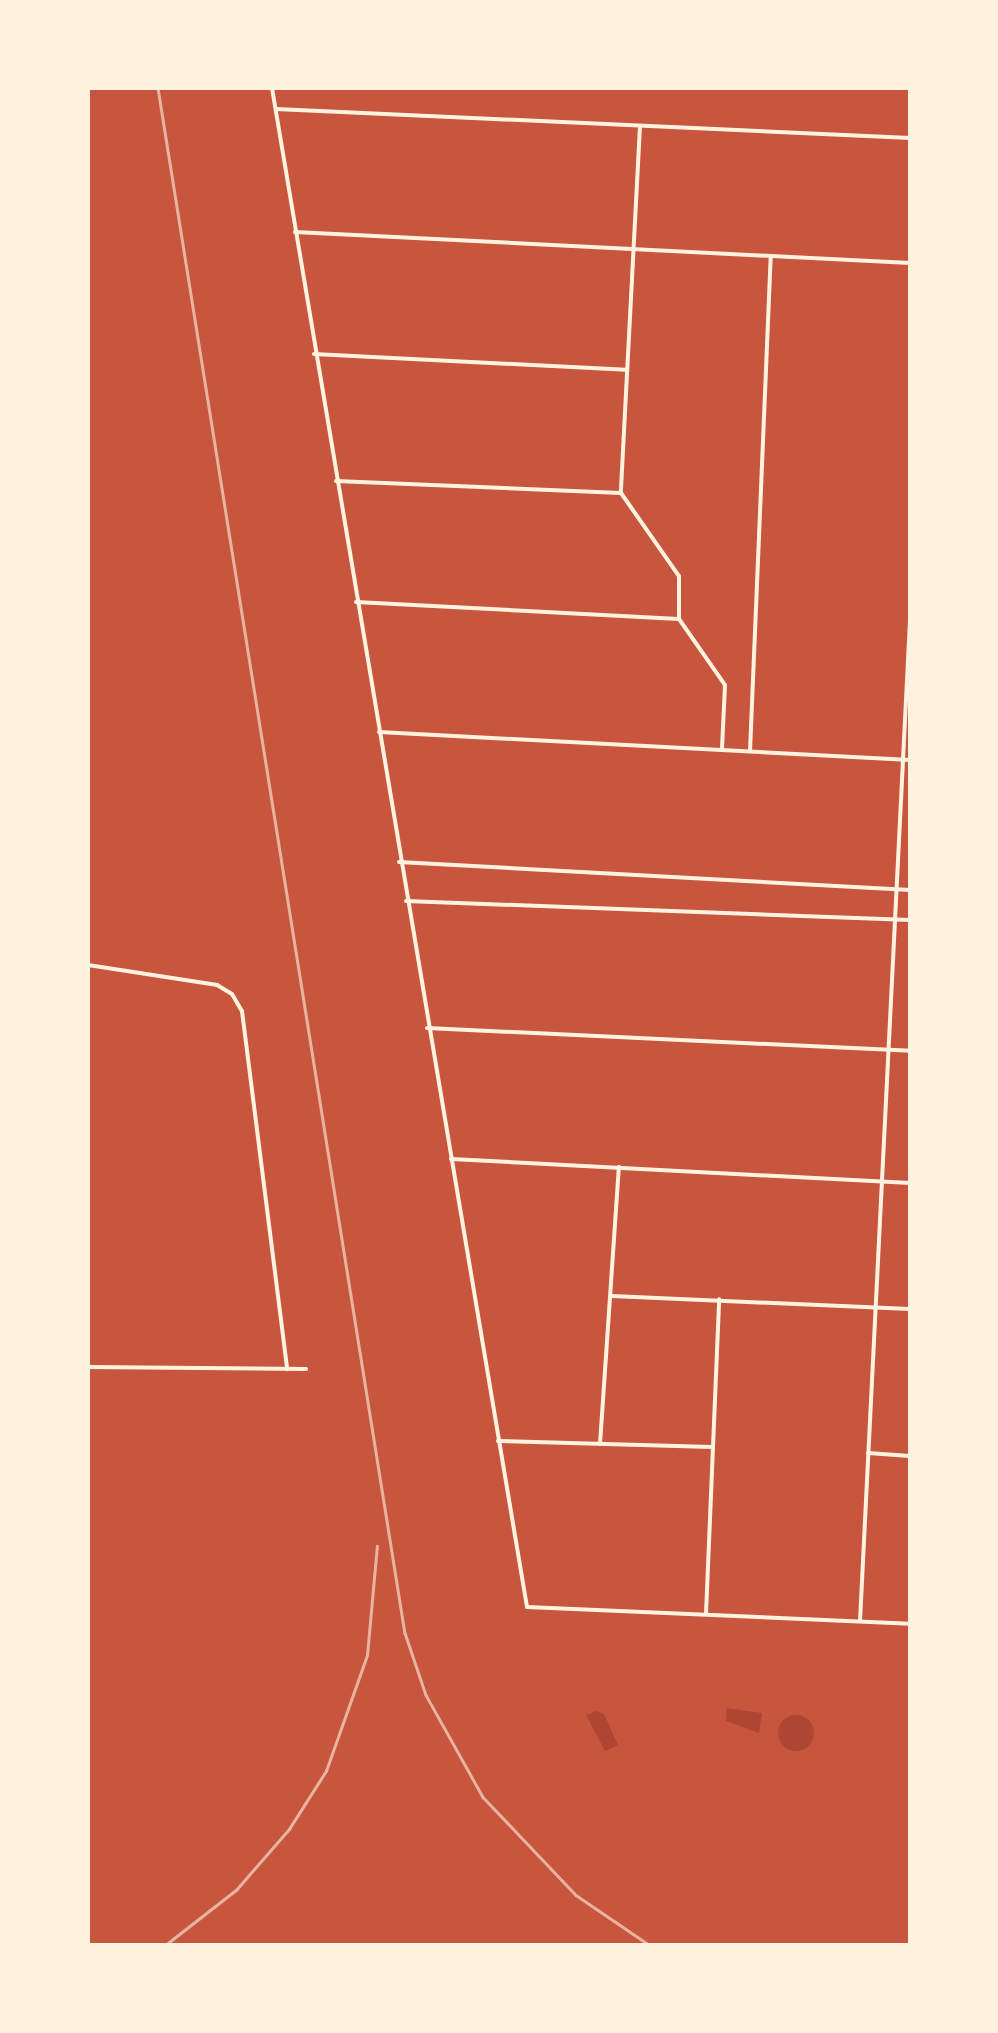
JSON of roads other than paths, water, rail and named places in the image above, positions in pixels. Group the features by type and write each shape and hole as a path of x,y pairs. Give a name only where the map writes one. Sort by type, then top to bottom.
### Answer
{"street":[{"path":"272,88 526,1607 910,1624"},
{"path":"276,109 910,138"},
{"path":"640,126 630,249 620,493 679,576 679,618 725,684 722,749"},
{"path":"295,232 910,263"},
{"path":"750,751 771,256"},
{"path":"314,354 626,370"},
{"path":"336,481 620,493"},
{"path":"356,602 679,618"},
{"path":"860,1622 895,920 908,760 910,618"},
{"path":"379,732 908,760"},
{"path":"399,862 910,890"},
{"path":"406,901 910,920"},
{"path":"88,965 217,985 232,994 242,1011 287,1369"},
{"path":"427,1028 910,1051"},
{"path":"450,1159 910,1183"},
{"path":"600,1444 619,1167"},
{"path":"612,1296 910,1310"},
{"path":"706,1615 719,1300"},
{"path":"88,1366 306,1369"},
{"path":"496,1442 712,1447"},
{"path":"868,1453 910,1456"}],"railway":[{"path":"158,88 405,1633 426,1695 483,1797 576,1895 651,1946"},
{"path":"164,1946 236,1890 289,1829 326,1771 367,1655 377,1546"}]}
